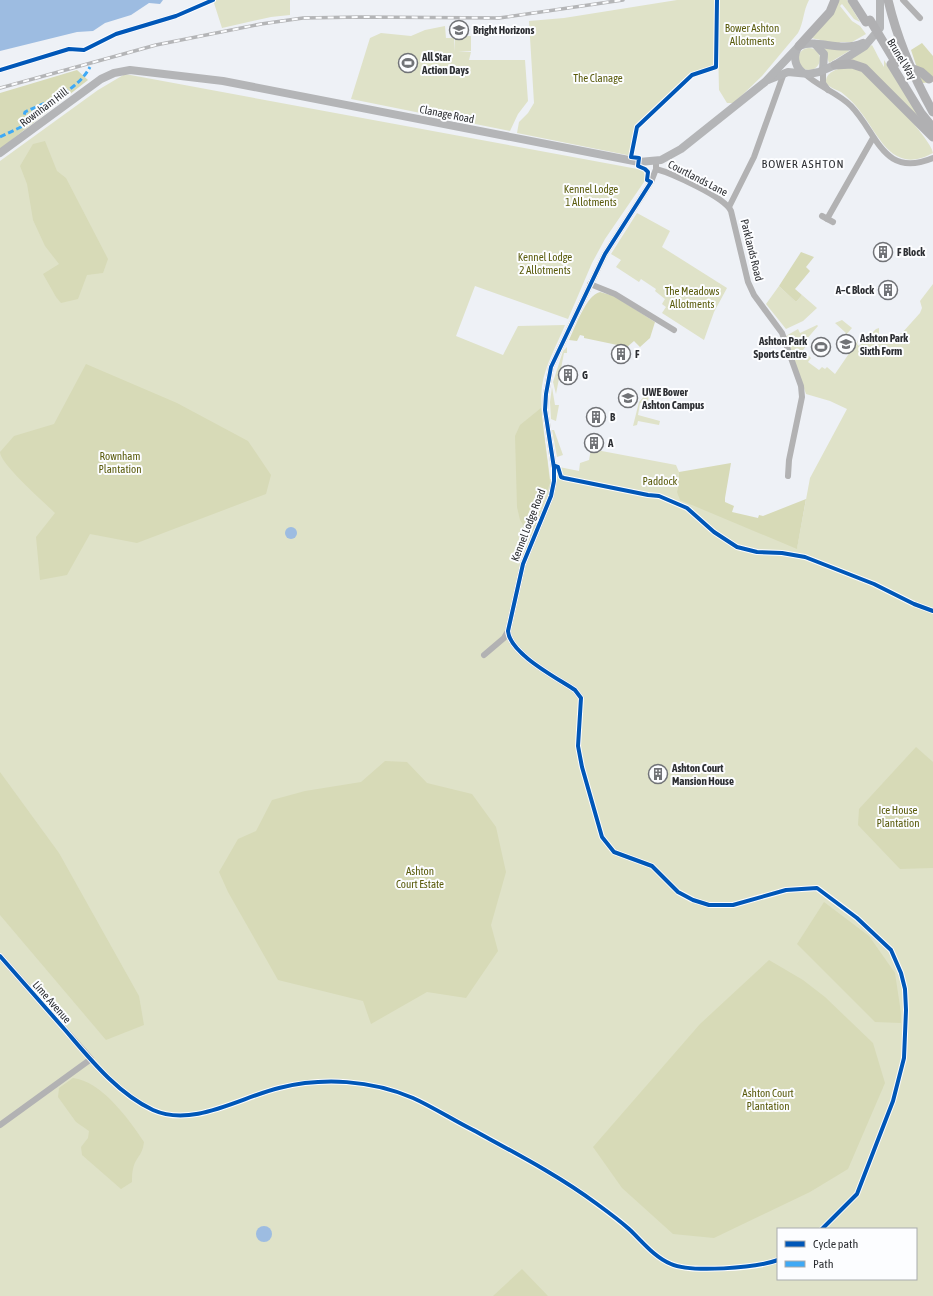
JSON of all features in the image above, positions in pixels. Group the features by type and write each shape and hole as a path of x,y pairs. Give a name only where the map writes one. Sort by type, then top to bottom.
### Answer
{"highway":[{"path":"798,46 830,12 835,0"},
{"name":"Brunel Way","path":"852,0 868,21 894,64 921,114 933,127"},
{"name":"Brunel Way","path":"859,0 868,21"},
{"path":"888,0 895,25 933,112"},
{"path":"835,64 852,64 864,68 933,137"},
{"path":"913,69 922,72 929,79"}],"main road":[{"path":"875,0 881,19"},
{"path":"872,39 857,46 849,47 808,43 798,46 795,56 796,63 803,73 814,73 835,64 865,46 872,39 880,28 880,0"},
{"path":"814,44 824,54 823,70"},
{"name":"Clanage Road","path":"101,78 114,73 130,70 223,81 546,145 656,165 681,149 765,82 798,46"},
{"name":"Clanage Road","path":"765,82 784,73 803,73"},
{"name":"Rownham Hill","path":"0,153 101,78"}],"street":[{"path":"903,0 920,18"},
{"path":"823,70 824,83 828,90"},
{"path":"729,206 754,157 784,73"},
{"path":"803,73 851,106 873,138 888,155 904,164 918,164 933,158"},
{"path":"827,219 873,138"},
{"name":"Courtlands Lane","path":"656,165 729,206"},
{"name":"Kennel Lodge Road","path":"484,655 504,638 508,631 523,564 550,496 554,480 545,410 549,376 556,352 581,306 608,247 651,182 656,165"},
{"name":"Parklands Road","path":"729,206 736,225 748,282 754,295 782,333 801,386 802,397 789,460 788,476"},
{"path":"590,284 615,294 674,330"},
{"path":"508,631 509,639 520,652 575,690 581,698"},
{"name":"Lime Avenue","path":"0,956 91,1059 0,1125"}],"green space":[{"path":"213,0 290,0 290,15 271,17 222,28"},
{"name":"The Clanage","path":"677,0 714,0 714,69 694,76 637,131 632,156 517,133 519,122 528,113 534,103 529,21 564,18"},
{"name":"Bower Ashton Allotments","path":"717,0 809,0 798,33 762,76 734,103 727,103 719,90"},
{"path":"839,0 847,0 860,22 854,19 842,4 840,6 852,21 860,26 866,34 852,42 840,42 839,44 811,38"},
{"path":"445,26 446,38 454,38 454,52 455,36 471,36 471,51 458,52 471,52 469,60 525,60 528,101 518,114 510,131 351,99 370,38 381,33 411,36 425,30"},
{"path":"922,43 933,56 933,82 922,83 911,50"},
{"path":"872,45 884,67 884,60 920,119 849,60"},
{"path":"809,48 817,51 820,59 817,67 809,70 801,67 798,59 801,51"},
{"path":"824,48 848,49 849,51 829,63"},
{"path":"846,67 859,70 868,76 913,123 930,146 933,153 918,159 905,159 895,155 886,147 852,101 826,83 827,76 832,72"},
{"path":"77,70 88,80 0,149 0,93"},
{"name":"Ashton Court Estate","path":"125,74 643,170 646,179 605,239 592,263 568,319 475,286 456,336 503,355 518,326 565,325 548,363 542,386 542,421 550,479 557,480 556,468 559,467 579,471 580,463 589,460 591,449 676,465 679,472 677,492 797,548 810,478 847,409 830,401 806,394 786,336 798,329 800,333 817,325 818,326 805,341 808,344 803,350 811,358 808,362 819,370 822,367 825,369 827,367 835,374 859,339 857,344 859,346 876,329 879,328 879,336 893,336 902,333 920,313 922,308 920,301 933,284 933,1296 0,1296 0,161 98,90"},
{"path":"45,141 57,171 66,178 108,259 103,273 87,275 78,299 61,303 43,274 59,264 45,246 33,220 27,184 20,166 33,144"},
{"name":"The Meadows Allotments","path":"637,213 670,231 662,247 727,288 714,312 704,340 662,313 666,307 662,304 665,299 655,291 656,289 641,279 639,282 616,267 621,260 611,254"},
{"path":"801,252 814,257 806,267 810,271 795,289 802,295 796,302 779,286"},
{"path":"779,286 796,302 802,295 817,308 803,321 786,329 766,304"},
{"path":"600,292 614,296 655,322 650,338 640,347 634,341 627,347 584,338 584,336 580,335 577,341 569,340 586,305 595,294"},
{"path":"842,320 852,328 844,337 846,333 835,323"},
{"path":"567,347 567,353 564,353 556,394 553,382 563,351"},
{"name":"Rownham Plantation","path":"86,364 177,403 248,441 271,475 266,494 137,543 90,534 67,575 40,580 36,537 55,513 15,474 2,458 0,452 14,436 54,424"},
{"path":"552,387 555,405 559,405 556,421 551,419 550,402"},
{"path":"649,391 648,403 640,403 638,415 660,421 659,425 638,421 637,425 633,426 639,402"},
{"path":"541,408 550,483 531,537 520,520 517,507 515,436 520,425"},
{"path":"552,430 554,430 563,455 557,457"},
{"path":"731,463 725,502 734,506 732,512 758,518 759,515 763,516 806,499 797,549 680,500 677,492 679,472"},
{"name":"Ice House Plantation","path":"916,747 933,762 933,868 900,869 858,825 859,809"},
{"path":"385,761 407,762 427,783 472,794 496,827 506,872 491,925 498,951 466,998 427,992 371,1024 363,1001 278,980 228,892 219,872 238,839 256,831 272,800 305,791 361,782"},
{"path":"0,772 59,853 139,996 144,1025 106,1040 0,915"},
{"path":"824,902 869,936 895,973 901,1023 875,1022 797,944"},
{"name":"Ashton Court Plantation","path":"769,960 803,980 825,997 873,1043 885,1083 848,1169 810,1192 714,1238 673,1234 622,1188 593,1147 700,1024"},
{"path":"73,1078 94,1086 113,1102 131,1123 144,1142 142,1151 134,1165 132,1182 121,1189 82,1155 81,1147 88,1138 89,1131 76,1122 58,1097 59,1088"},
{"path":"522,1269 548,1296 493,1296"}],"water":[{"path":"0,0 163,0 160,4 149,3 131,15 105,23 93,31 77,32 0,51"},
{"path":"289,527 293,527 297,533 293,539 289,539 285,535 285,531"},
{"path":"264,1226 270,1228 272,1234 270,1240 264,1242 258,1240 256,1234 258,1228"}],"railway":[{"path":"0,88 156,45 261,24 303,18 499,18 623,0"}],"marked path":[{"path":"0,137 21,127 25,112 53,99 78,83 90,67"}],"cycle path":[{"path":"0,70 69,49 84,50 116,34 176,16 213,0"},
{"path":"717,0 716,67 692,75 637,127 631,157 639,158 638,166 648,172 647,180 651,182 605,254 551,367 546,394 545,410 554,468 554,481 551,496 523,564 508,631 511,640 525,657 575,690 581,698 578,746 582,767 602,837 614,852 652,866 678,892 693,900 709,905 733,905 786,890 817,888 857,918 891,950 901,973 905,989 906,1010 904,1058 893,1101 857,1194 823,1228"},
{"path":"555,466 558,467 561,477 564,478 659,496 687,508 714,532 737,547 757,552 782,553 805,557 874,584 914,604 933,611"},
{"path":"0,956 105,1075 128,1095 153,1110 168,1115 200,1113 217,1109 264,1092 313,1082 347,1082 381,1087 413,1098 552,1174 582,1193 609,1213 629,1229 654,1253 671,1264 680,1267 708,1269 740,1267 777,1260"}],"place":[{"name":"Bright Horizons","path":"459,30"},
{"name":"All Star Action Days","path":"408,63"},
{"name":"F Block","path":"883,252"},
{"name":"A–C Block","path":"888,290"},
{"name":"Ashton Park Sixth Form","path":"846,344"},
{"name":"Ashton Park Sports Centre","path":"821,347"},
{"name":"F","path":"621,354"},
{"name":"G","path":"568,375"},
{"name":"UWE Bower Ashton Campus","path":"628,398"},
{"name":"B","path":"596,417"},
{"name":"A","path":"594,443"},
{"name":"Ashton Court Mansion House","path":"658,774"}],"district":[{"name":"BOWER ASHTON","path":"803,164"}],"park label":[{"name":"Kennel Lodge 1 Allotments","path":"591,195"},
{"name":"Kennel Lodge 2 Allotments","path":"545,263"},
{"name":"Paddock","path":"660,481"}]}
